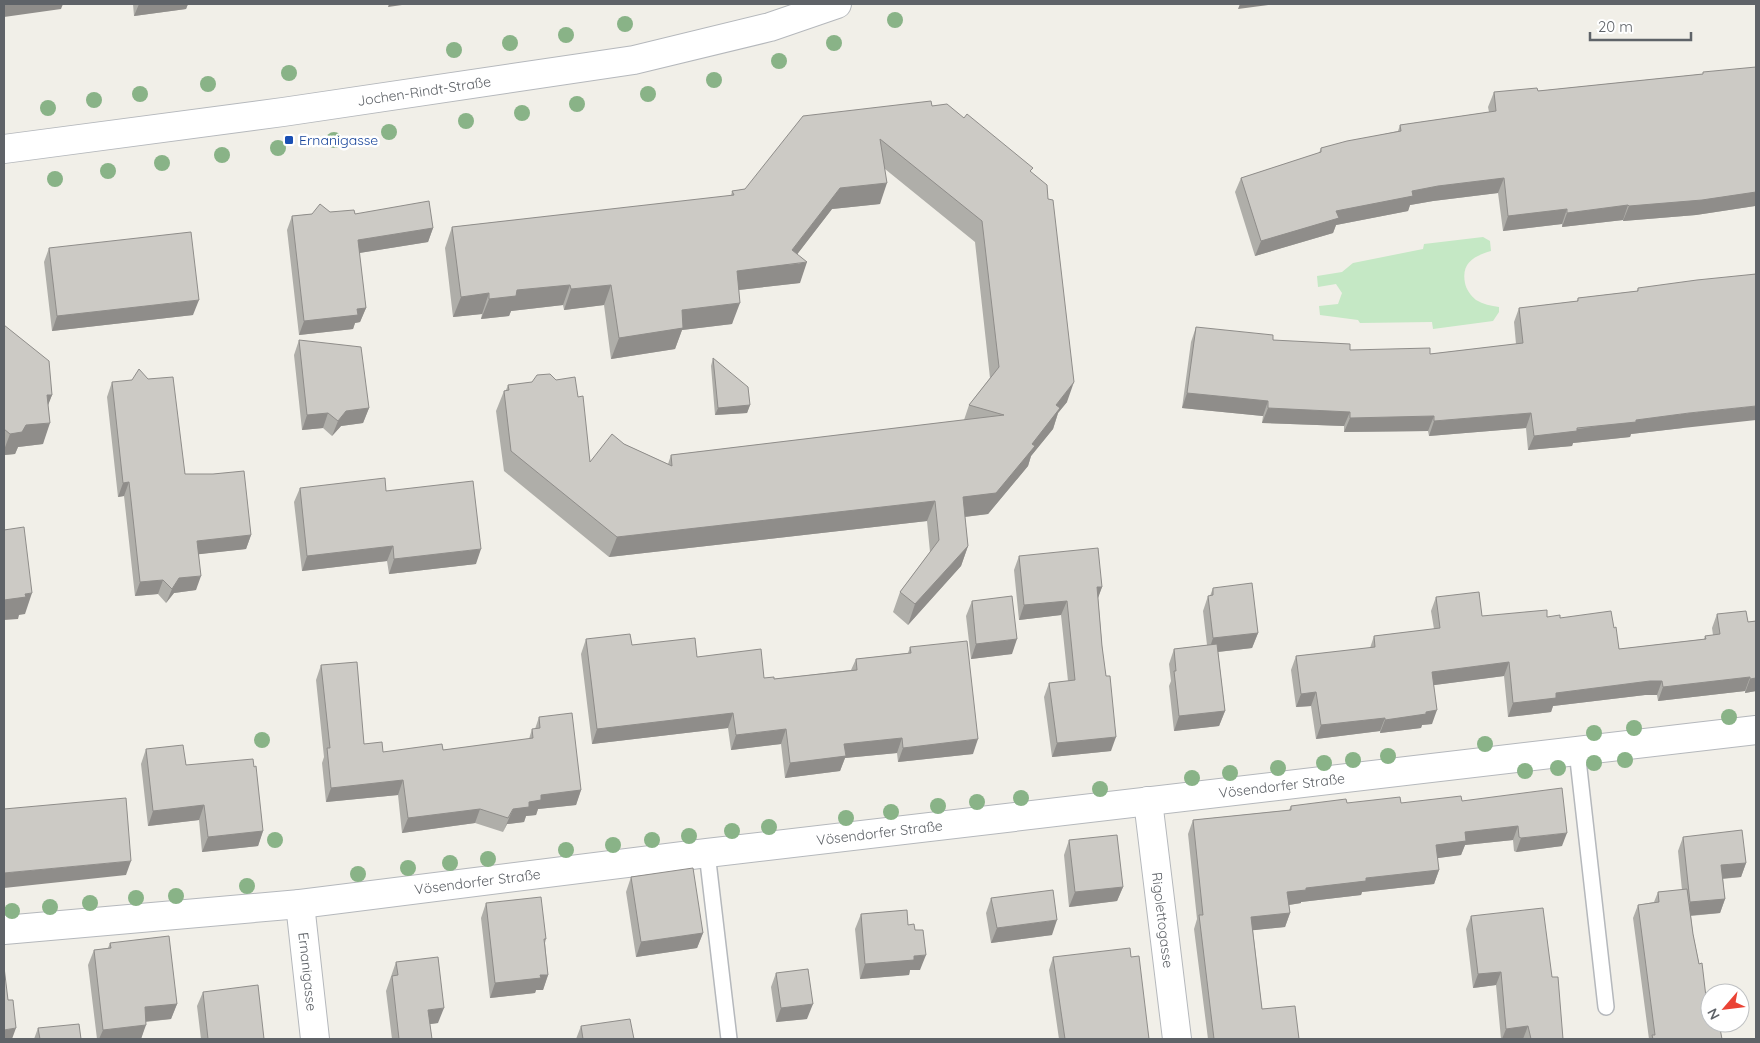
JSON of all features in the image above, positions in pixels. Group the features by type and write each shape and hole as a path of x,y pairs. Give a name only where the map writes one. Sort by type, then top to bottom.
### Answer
{"street":[{"name":"Jochen-Rindt-Straße","path":"4,149 284,112 634,60 770,27 837,4"},
{"name":"Vösendorfer Straße","path":"4,930 300,904 707,853 1756,730"},
{"name":"Rigolettogasse","path":"1148,801 1177,1039"},
{"name":"Ernanigasse","path":"300,904 314,1039"}],"lane":[{"path":"1577,751 1606,1007"},
{"path":"707,853 729,1039"}],"green space":[{"path":"1483,237 1490,241 1491,251 1479,255 1470,261 1464,276 1466,288 1476,300 1487,305 1499,307 1499,312 1493,321 1433,329 1432,322 1360,323 1358,320 1320,315 1319,306 1338,304 1342,293 1336,284 1318,287 1317,276 1342,272 1353,263 1423,249 1424,244"}],"building":[{"path":"1756,67 1756,192 1702,200 1628,205 1567,213 1567,209 1508,216 1504,178 1412,191 1413,196 1336,211 1339,218 1261,241 1241,178 1321,152 1321,148 1401,131 1400,125 1496,111 1494,92 1537,88 1538,91"},
{"path":"931,101 932,106 947,104 964,118 967,114 1033,168 1030,171 1047,185 1048,199 1053,200 1074,382 1056,405 1060,408 1032,444 1035,446 996,493 963,497 968,546 915,604 900,592 939,540 935,501 617,537 511,451 504,391 509,390 508,385 532,382 537,375 550,374 556,380 575,377 578,397 583,396 590,462 612,434 624,444 672,466 671,455 1004,415 969,405 999,367 982,221 880,139 887,183 840,188 792,250 807,262 737,271 740,303 682,310 683,328 619,338 611,285 571,289 570,285 517,290 516,296 489,299 489,293 461,297 452,227 734,195 732,191 745,189 803,116"},
{"path":"429,201 433,228 358,240 366,308 357,309 358,315 304,321 292,216 312,214 320,204 330,212 354,210 355,214"},
{"path":"191,232 199,300 57,316 49,248"},
{"path":"1756,274 1756,406 1636,420 1636,422 1577,428 1577,431 1534,436 1531,413 1434,421 1434,416 1350,418 1350,412 1268,408 1268,401 1187,393 1196,327 1273,335 1273,340 1350,344 1350,350 1430,348 1430,354 1523,343 1519,308 1578,301 1578,298 1638,291 1638,288"},
{"path":"4,325 49,361 52,395 47,395 50,423 26,425 22,432 10,434 4,429"},
{"path":"299,340 361,347 369,408 346,411 338,421 328,413 307,415"},
{"path":"713,358 748,387 750,405 718,408"},
{"path":"139,369 148,379 173,377 185,474 244,471 251,535 197,541 201,576 179,578 172,589 163,580 140,582 129,482 123,483 112,382 132,380"},
{"path":"385,478 386,491 473,481 481,549 394,559 393,546 307,556 300,488"},
{"path":"24,527 32,593 25,594 26,597 4,600 4,530"},
{"path":"1098,548 1102,587 1097,587 1102,646 1106,676 1110,676 1116,737 1057,743 1049,683 1075,680 1067,601 1024,605 1019,556"},
{"path":"1252,583 1258,633 1213,638 1208,596 1213,595 1213,588"},
{"path":"1479,592 1482,616 1547,610 1547,617 1560,615 1560,618 1611,611 1614,628 1616,627 1619,649 1706,639 1705,636 1720,634 1717,614 1746,611 1748,622 1756,621 1756,678 1750,679 1750,677 1663,687 1662,681 1650,681 1556,693 1556,698 1513,703 1509,662 1432,672 1437,710 1426,712 1426,714 1385,720 1385,718 1321,725 1316,692 1301,694 1296,656 1375,647 1374,636 1440,628 1436,597"},
{"path":"1012,596 1017,639 976,644 972,601"},
{"path":"630,634 632,645 695,638 697,657 761,649 764,678 774,677 774,679 857,670 856,659 911,653 910,647 967,641 978,739 903,748 902,738 844,744 846,756 790,763 786,729 736,735 733,713 597,729 586,639"},
{"path":"1217,644 1225,711 1179,716 1174,671 1176,671 1174,649"},
{"path":"357,662 364,744 382,742 383,752 442,744 443,750 533,738 532,729 540,728 539,717 572,713 581,790 541,795 541,800 529,802 529,807 513,809 508,818 480,809 408,818 403,780 331,788 327,748 330,748 321,665"},
{"path":"183,745 186,765 253,759 254,767 256,766 263,831 208,837 204,805 153,811 146,749"},
{"path":"1562,788 1567,833 1521,838 1519,837 1518,826 1465,832 1466,841 1436,845 1439,870 1366,878 1366,881 1287,892 1290,913 1251,917 1262,1009 1295,1006 1299,1039 1214,1039 1199,915 1203,915 1193,820 1291,810 1291,806 1346,799 1347,803 1400,797 1401,803 1461,796 1462,801"},
{"path":"126,798 131,861 4,873 4,809"},
{"path":"1742,830 1746,863 1721,865 1725,899 1690,902 1683,837"},
{"path":"1117,835 1123,887 1075,892 1069,840"},
{"path":"693,868 703,933 641,942 631,877"},
{"path":"1687,889 1693,934 1699,964 1702,963 1704,983 1700,983 1700,1033 1721,1033 1722,1039 1653,1039 1652,1035 1655,1035 1638,905 1659,902 1658,892"},
{"path":"1053,890 1057,920 997,928 991,898"},
{"path":"541,897 548,975 540,975 541,978 495,983 486,903"},
{"path":"1543,908 1552,977 1558,977 1563,1039 1531,1039 1528,1026 1506,1029 1501,972 1478,974 1471,916"},
{"path":"907,910 908,925 914,924 915,930 923,930 926,955 914,956 914,960 865,964 861,914"},
{"path":"169,936 177,1004 145,1007 146,1025 103,1030 94,950 111,948 110,943"},
{"path":"1130,948 1131,957 1139,956 1149,1039 1065,1039 1053,957"},
{"path":"438,957 444,1008 428,1010 432,1039 399,1039 392,976 398,975 396,962"},
{"path":"4,967 8,1000 13,1000 16,1028 4,1030"},
{"path":"808,969 813,1004 781,1008 776,973"},
{"path":"258,985 264,1039 208,1039 203,992"},
{"path":"630,1019 634,1039 583,1039 581,1026"},
{"path":"79,1024 81,1039 40,1039 38,1028"}],"place":[{"name":"Ernanigasse","path":"289,140"}]}
